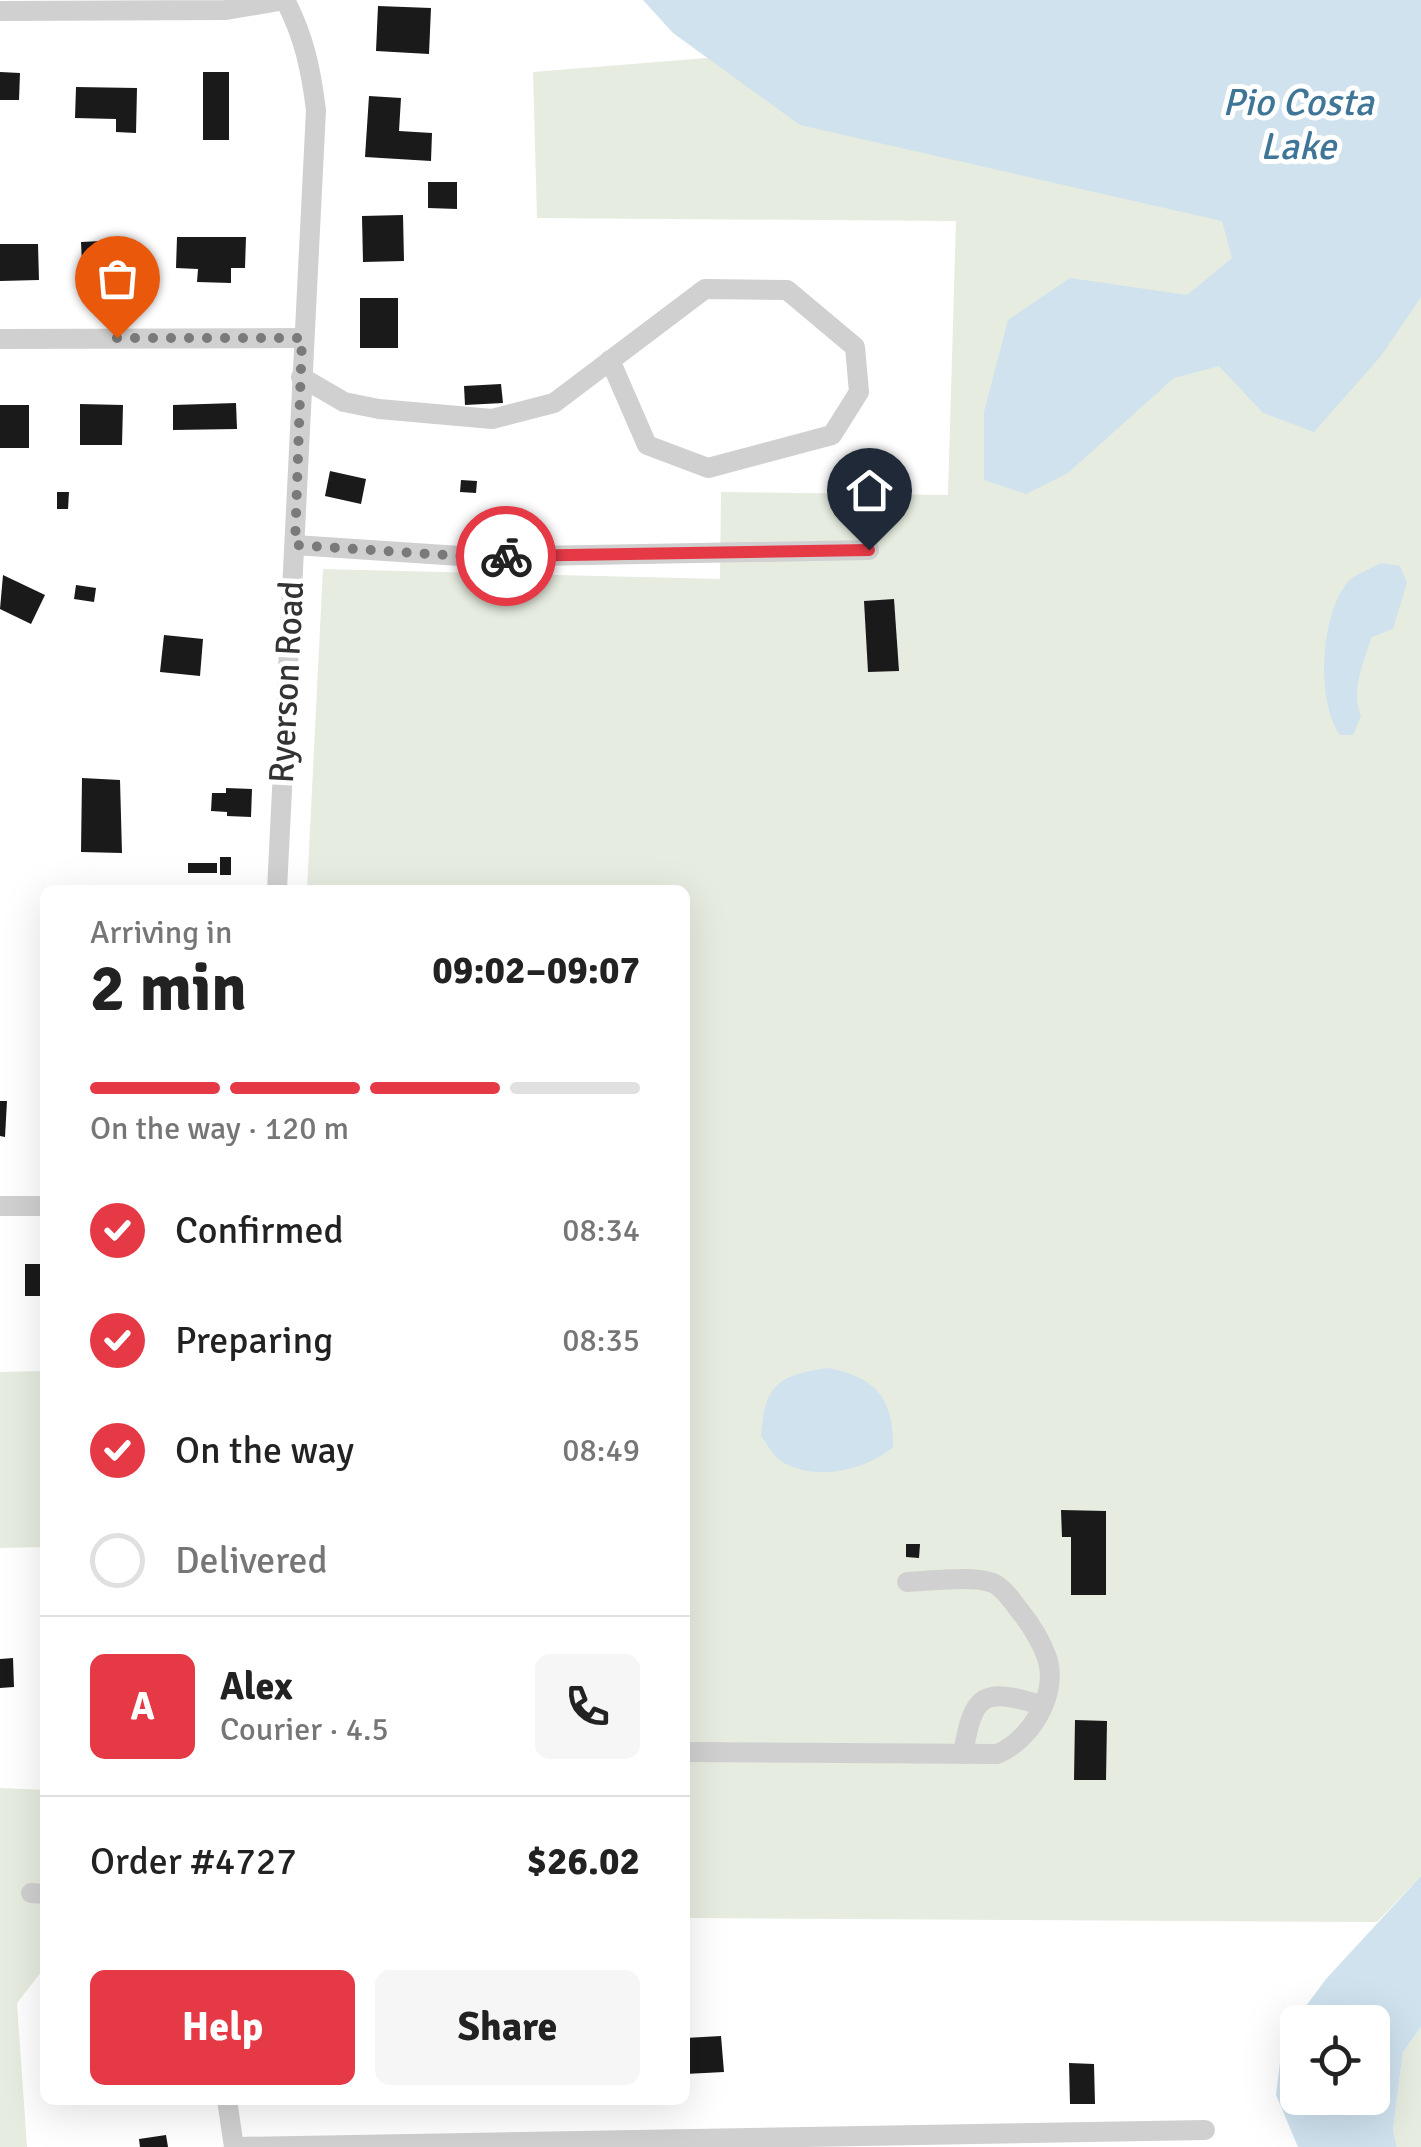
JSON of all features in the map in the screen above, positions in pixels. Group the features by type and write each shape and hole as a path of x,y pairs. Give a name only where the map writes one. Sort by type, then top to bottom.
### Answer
{"street":[{"path":"0,12 226,10 285,0"},
{"name":"Ryerson Road","path":"277,885 316,110 304,41 285,0"},
{"path":"300,377 344,402 492,419 554,403 610,360 705,289 787,290 854,347 860,392 832,435 708,468 647,445 610,360"},
{"path":"0,339 302,338"},
{"path":"295,545 475,557 869,550"},
{"path":"0,1206 40,1206"},
{"path":"690,1752 997,1754 1015,1746 1034,1724 1049,1686 1048,1662 1033,1628 999,1586 985,1580 907,1582"},
{"path":"962,1754 970,1715 978,1703 993,1696 1012,1696 1041,1705"},
{"path":"227,2105 234,2147 1205,2130"}],"shaded area":[{"path":"707,58 1421,147 1421,1876 1377,1922 690,1918 690,885 307,885 323,569 720,579 721,492 948,495 956,221 537,218 533,72"},
{"path":"40,1371 40,1547 0,1548 0,1372"},
{"path":"0,1788 40,1790 40,1973 17,2003 27,2147 0,2147"},
{"path":"1421,2027 1421,2147 1397,2147 1393,2130 1403,2052"}],"water":[{"name":"Pio Costa Lake","path":"643,0 1421,0 1421,297 1381,356 1314,432 1263,413 1219,366 1174,378 1068,473 1026,494 984,480 984,412 1008,320 1070,278 1187,295 1232,258 1222,221 800,125 673,33"},
{"path":"1381,563 1400,566 1407,583 1393,629 1372,637 1362,666 1358,687 1361,716 1353,735 1340,735 1332,720 1325,680 1331,616 1347,583"},
{"path":"828,1368 858,1377 878,1392 890,1415 893,1447 854,1468 808,1471 778,1459 761,1436 763,1419 771,1394 785,1379"},
{"path":"1421,1876 1421,2027 1403,2052 1393,2130 1397,2147 1298,2147 1284,2115 1390,2115 1390,2005 1307,2005"},
{"path":"1280,2062 1280,2104 1276,2095"}],"building":[{"path":"378,6 431,8 429,54 376,51"},
{"path":"0,72 20,73 19,100 0,100"},
{"path":"203,72 229,72 229,140 203,140"},
{"path":"76,87 137,88 136,133 116,132 116,119 75,118"},
{"path":"369,96 401,98 399,131 432,133 431,161 365,157"},
{"path":"428,182 457,182 457,209 428,208"},
{"path":"403,215 404,261 363,262 362,216"},
{"path":"177,237 246,237 245,268 231,268 231,283 197,282 198,269 176,268"},
{"path":"123,240 125,281 83,284 81,242"},
{"path":"0,244 38,244 39,280 0,281"},
{"path":"360,298 398,298 398,348 360,348"},
{"path":"501,384 503,403 465,405 464,386"},
{"path":"236,403 237,429 173,430 173,405"},
{"path":"80,404 123,405 122,445 80,445"},
{"path":"0,405 29,405 29,448 0,448"},
{"path":"330,471 366,479 361,504 325,496"},
{"path":"461,480 477,481 476,493 460,492"},
{"path":"57,492 69,492 68,509 57,509"},
{"path":"3,575 45,595 31,624 0,609"},
{"path":"76,585 96,588 94,602 74,599"},
{"path":"894,599 899,671 868,672 864,601"},
{"path":"164,635 203,639 200,676 160,672"},
{"path":"82,778 120,780 122,853 81,852"},
{"path":"226,788 252,789 251,817 211,811 212,793 226,793"},
{"path":"220,857 231,857 231,875 220,875"},
{"path":"188,863 217,863 217,873 188,873"},
{"path":"0,1101 7,1101 5,1137 0,1136"},
{"path":"25,1264 40,1264 40,1296 25,1296"},
{"path":"1061,1510 1106,1511 1106,1595 1071,1595 1071,1537 1062,1537"},
{"path":"906,1544 920,1544 919,1558 906,1557"},
{"path":"13,1658 14,1687 0,1688 0,1659"},
{"path":"1075,1720 1107,1721 1106,1780 1074,1780"},
{"path":"721,2036 724,2072 690,2074 690,2038"},
{"path":"1069,2063 1094,2064 1095,2104 1070,2104"},
{"path":"166,2135 168,2147 140,2147 139,2139"}],"way so far":[{"path":"117,338 302,338 295,545 506,556"}],"route":[{"path":"506,556 869,550"}]}
